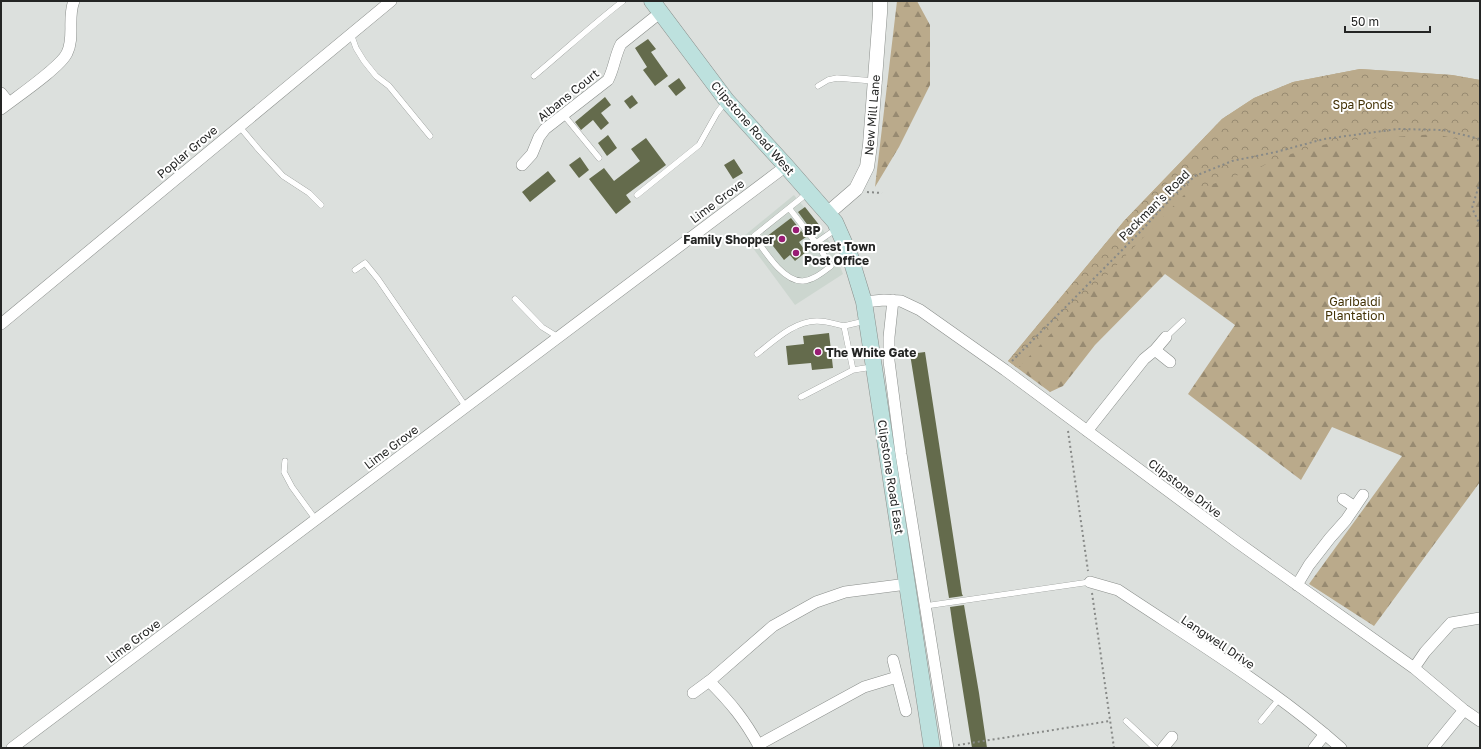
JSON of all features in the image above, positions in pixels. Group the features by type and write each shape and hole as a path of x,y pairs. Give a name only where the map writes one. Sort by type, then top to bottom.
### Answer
{"main road":[{"name":"Clipstone Road West","path":"656,6 727,101 827,214"},
{"name":"Clipstone Road East","path":"827,214 838,228 850,256 864,302 907,584 942,748"}],"street":[{"path":"1,93 5,106 58,64 67,54 71,40 70,13 74,1"},
{"name":"Poplar Grove","path":"1,324 391,1"},
{"name":"New Mill Lane","path":"827,214 856,189 867,167 870,145 880,1"},
{"name":"Albans Court","path":"522,165 532,154 539,137 545,128 608,80 613,72 617,51 621,44 656,6"},
{"name":"Lime Grove","path":"12,748 786,166"},
{"name":"Clipstone Drive","path":"864,302 893,300 901,301 920,310 1005,370 1237,542 1414,668 1464,710 1480,721"},
{"name":"Clipstone Road East","path":"893,300 889,338 889,361 901,454 925,606 942,748"},
{"path":"1087,431 1144,359 1166,337"},
{"path":"1154,350 1170,362"},
{"path":"1297,585 1309,565 1346,520 1363,495"},
{"path":"1343,499 1355,506"},
{"name":"Langwell Drive","path":"1090,582 1118,590 1279,699 1341,748"},
{"path":"693,693 772,626 816,602 845,592 907,584"},
{"path":"1414,668 1425,652 1451,623 1480,618"},
{"path":"893,660 906,711"},
{"path":"709,681 742,718 759,746 868,685 897,677"},
{"path":"1433,748 1464,710"},
{"path":"1314,748 1325,734"},
{"path":"1164,748 1172,737"}],"lane":[{"path":"534,76 622,1"},
{"path":"351,34 356,48 364,61 376,76 389,86 430,136"},
{"path":"818,86 828,80 837,78 875,81"},
{"path":"637,195 699,145 717,113 727,101"},
{"path":"563,114 600,158"},
{"path":"239,126 284,176 309,193 321,205"},
{"path":"789,208 816,243 831,266 812,279 803,281 790,277 774,263 754,236 789,208 809,192"},
{"path":"816,243 838,228"},
{"path":"355,270 365,263 378,279 466,406"},
{"path":"515,299 542,327 558,338"},
{"path":"757,354 788,331 802,324 816,321 844,326 867,321"},
{"path":"1166,337 1183,321"},
{"path":"844,326 853,370"},
{"path":"801,398 853,370 874,367"},
{"path":"284,461 284,472 292,487 316,520"},
{"path":"925,606 1090,582"},
{"path":"1261,721 1279,699"},
{"path":"1126,721 1155,748"}],"path":[{"name":"Packman's Road","path":"1005,370 1142,230 1172,197 1195,176 1232,161 1276,152 1324,139 1398,130 1443,130 1480,139"},
{"path":"1480,182 1472,208 1480,225"},
{"path":"1066,416 1114,748"},
{"path":"942,748 1110,721"}],"shaded area":[{"path":"794,195 823,230 834,250 843,274 795,305 744,236"}],"green space":[{"path":"897,1 917,1 930,25 930,85 899,147 875,187"},
{"name":"Garibaldi Plantation","path":"1360,69 1452,75 1480,80 1480,482 1374,626 1309,584 1402,456 1332,427 1301,480 1188,394 1235,325 1165,274 1095,345 1063,386 1050,392 1008,361 1124,221 1222,119 1254,98 1293,82"},
{"name":"Spa Ponds","path":"1360,69 1452,75 1480,80 1480,145 1436,134 1337,141 1291,154 1255,169 1185,194 1018,368 1008,361 1124,221 1222,119 1254,98 1293,82"}],"building":[{"path":"648,39 656,49 651,52 668,76 655,86 643,70 647,67 635,48"},
{"path":"679,78 686,88 676,96 668,86"},
{"path":"632,95 638,103 630,109 624,101"},
{"path":"605,97 611,105 601,113 609,123 601,130 593,120 581,130 575,122"},
{"path":"608,135 617,148 607,156 598,143"},
{"path":"646,138 666,165 626,195 631,202 616,214 589,179 604,168 614,181 640,161 631,149"},
{"path":"580,157 589,170 579,178 569,165"},
{"path":"734,159 743,173 733,179 724,165"},
{"path":"548,171 556,181 530,202 522,192"},
{"path":"805,207 820,226 812,231 798,212"},
{"name":"Family Shopper","path":"791,218 806,237 799,242 806,252 795,261 790,255 784,260 766,237"},
{"path":"829,333 833,368 812,370 811,363 788,365 786,346 804,344 803,336"},
{"path":"925,352 963,596 949,598 910,354"},
{"path":"964,605 987,748 972,748 950,607"}],"place":[{"name":"BP","path":"796,230"},
{"name":"Family Shopper","path":"782,239"},
{"name":"Forest Town Post Office","path":"796,253"},
{"name":"The White Gate","path":"818,352"}]}
